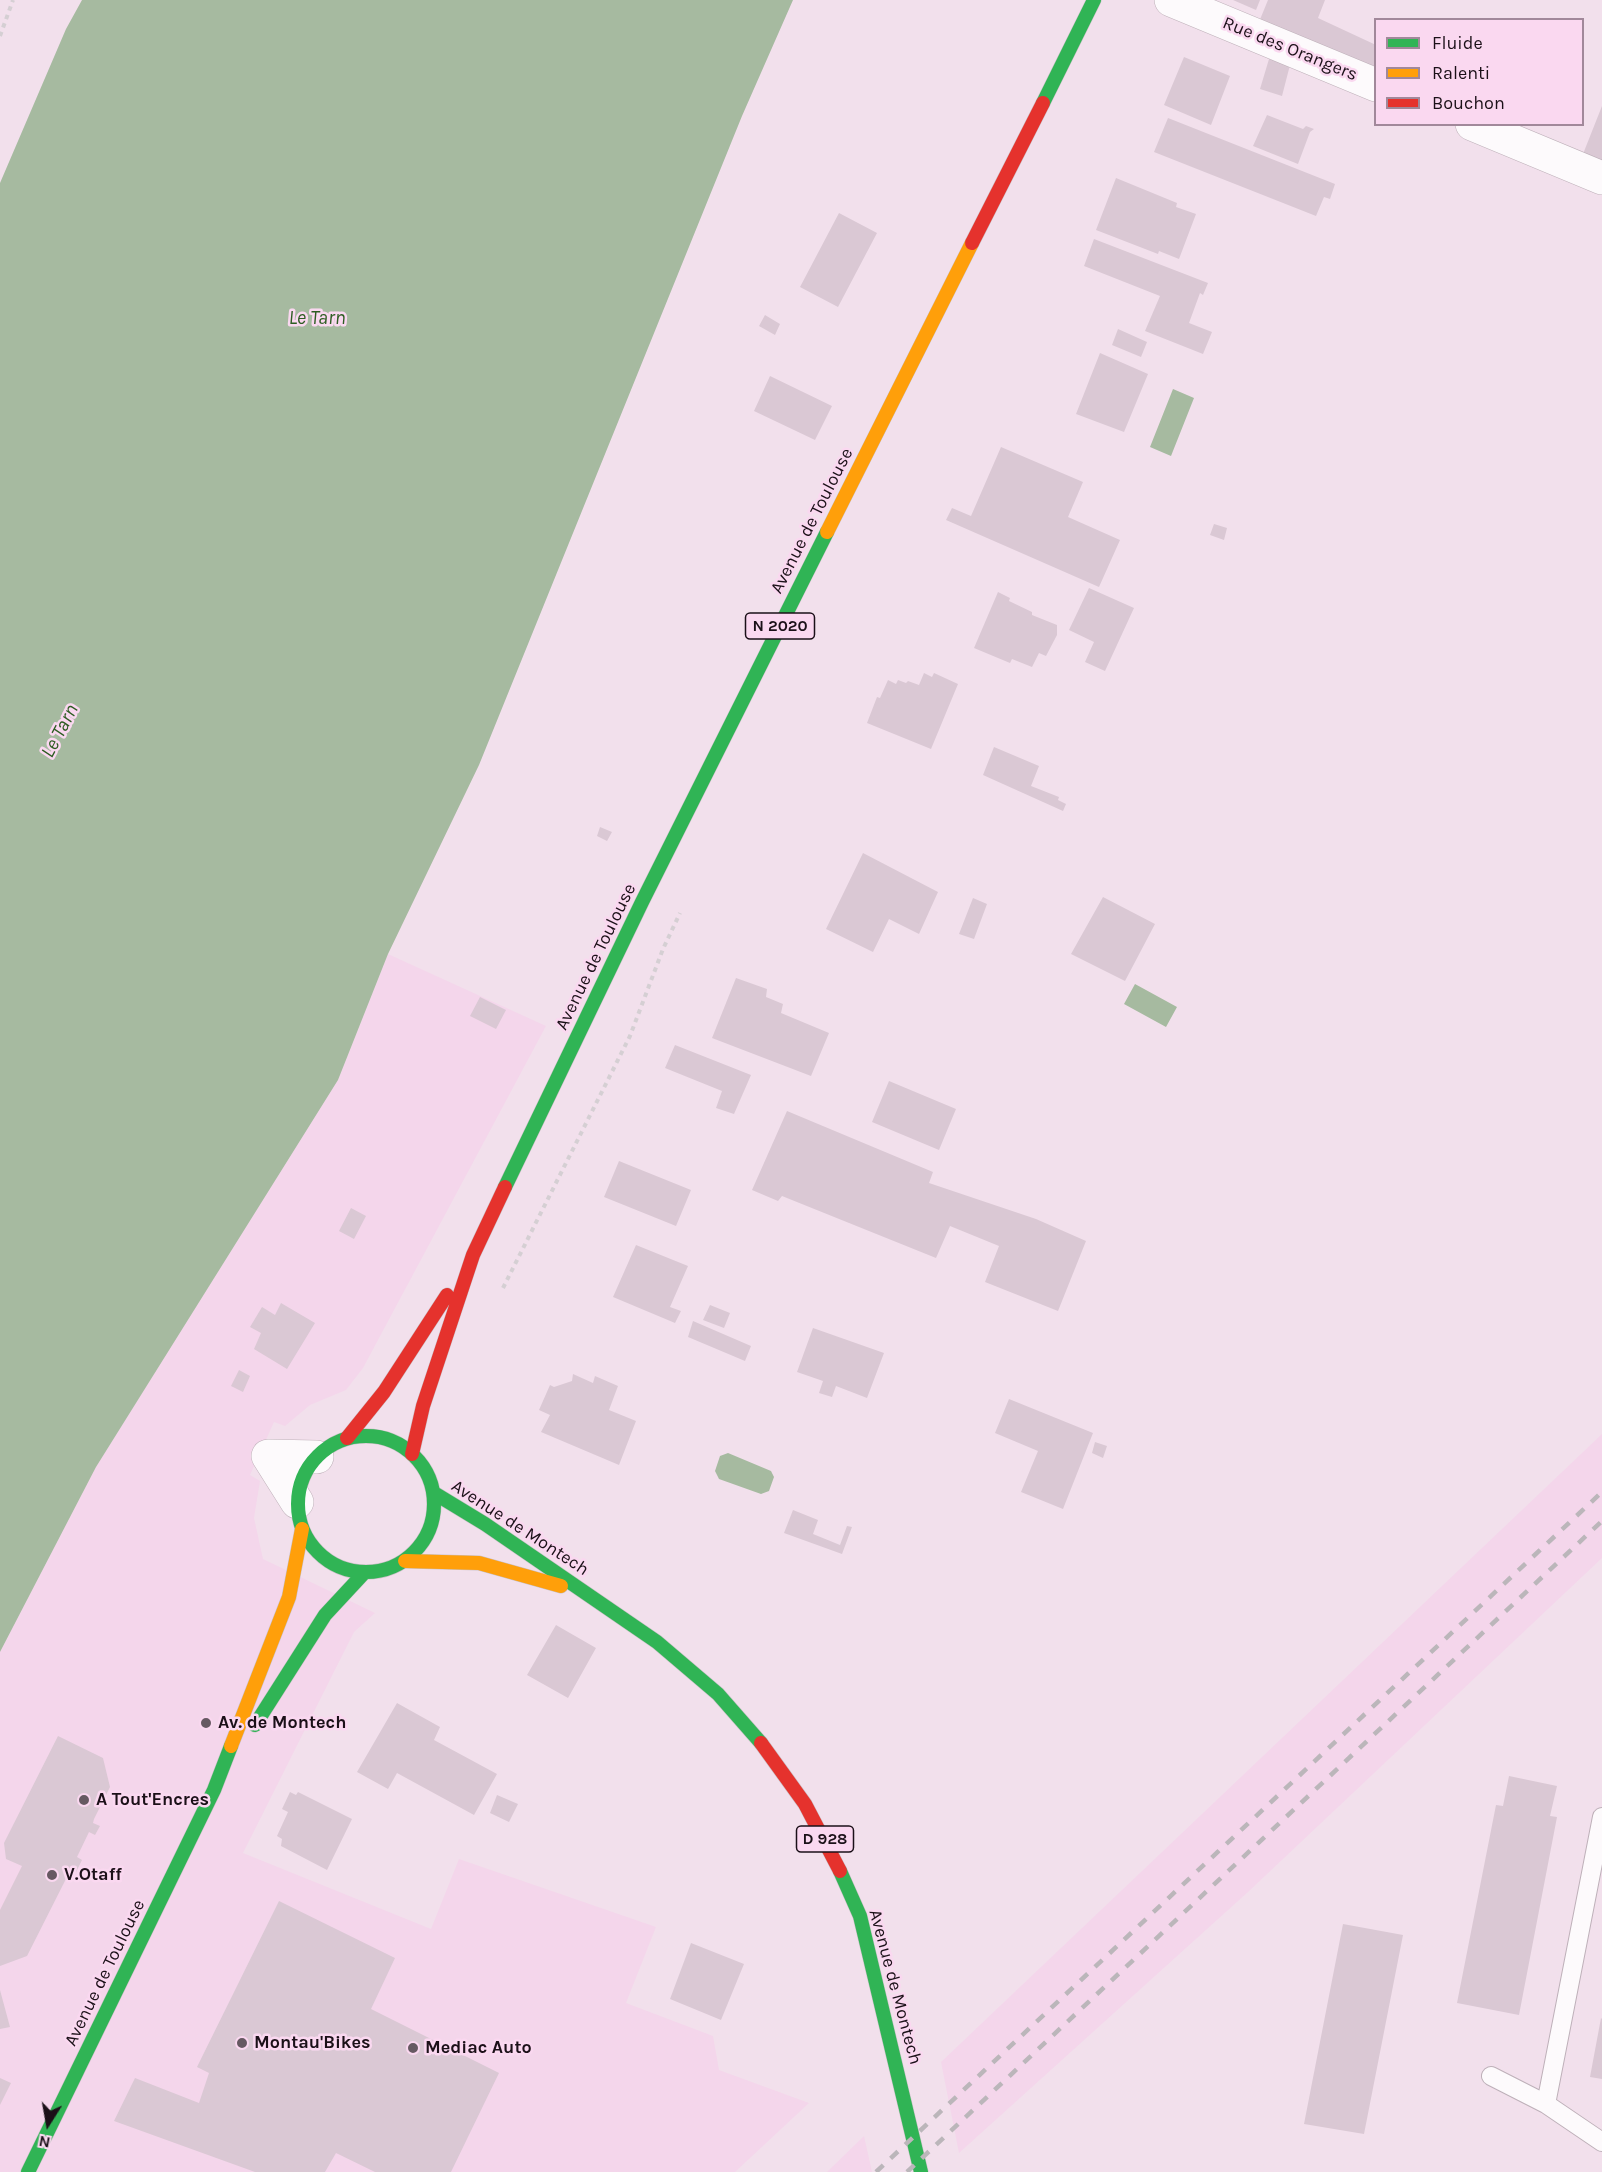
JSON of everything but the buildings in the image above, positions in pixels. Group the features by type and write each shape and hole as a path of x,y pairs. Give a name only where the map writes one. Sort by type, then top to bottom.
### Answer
{"main road":[{"name":"Avenue de Toulouse","path":"412,1454 423,1406 473,1256 642,902 1094,0"},
{"name":"Avenue de Toulouse","path":"348,1438 384,1392 473,1256"},
{"path":"299,1516 311,1547 326,1561 345,1570 364,1573 379,1572 405,1561 420,1547 429,1531 434,1512 434,1493 427,1472 412,1454 393,1441 370,1436 348,1438 327,1447 317,1457"},
{"name":"Avenue de Montech","path":"434,1493 486,1524 657,1642 718,1694 767,1750 805,1804 829,1846 860,1916 921,2172"},
{"name":"Avenue de Toulouse","path":"28,2172 214,1790 289,1597 299,1516"},
{"name":"Avenue de Montech","path":"405,1561 479,1563 586,1592"},
{"name":"Avenue de Toulouse","path":"214,1790 325,1615 364,1573"}],"street":[{"name":"Rue des Orangers","path":"1171,0 1374,84"},
{"path":"1477,126 1602,178"},
{"path":"299,1516 268,1456 317,1457"}],"lane":[{"path":"1546,2104 1602,1817"},
{"path":"1491,2076 1546,2104 1602,2142"}],"path":[{"path":"0,36 13,0"},
{"path":"499,1294 630,1036 663,949 683,908"}],"shaded area":[{"path":"388,954 546,1026 363,1368 346,1390 310,1405 285,1426 274,1422 250,1475 260,1481 254,1518 263,1559 375,1613 354,1632 243,1853 431,1929 459,1859 656,1927 626,2003 713,2036 719,2070 809,2103 735,2172 0,2172 0,1652 96,1467 338,1080"},
{"path":"1602,1434 1602,1558 1248,1892 959,2153 941,2062"},
{"path":"864,2136 872,2172 827,2172"}],"water":[{"name":"Le Tarn","path":"82,0 793,0 742,116 479,765 388,954 338,1080 96,1467 0,1652 0,183 66,29"},
{"path":"1173,389 1194,398 1171,456 1150,447"},
{"path":"1135,984 1177,1007 1166,1027 1124,1004"},
{"path":"728,1453 771,1471 774,1477 769,1491 761,1494 719,1479 715,1471 720,1456"}],"railway":[{"path":"876,2172 1602,1492"},
{"path":"907,2172 1602,1521"}],"traffic: fast":[{"path":"1043,103 1094,0"},
{"path":"505,1187 642,902 827,532"},
{"path":"366,1436 392,1441 404,1447 414,1456 423,1466 429,1478 434,1504 429,1530 423,1542 414,1552 404,1561 392,1567 366,1572 340,1567 328,1561 318,1552 309,1542 303,1530 298,1504 303,1478 309,1466 318,1456 328,1447 340,1441 366,1436"},
{"path":"434,1493 485,1524 657,1642 718,1694 761,1743"},
{"path":"255,1725 325,1615 364,1573"},
{"path":"28,2172 214,1790 231,1746"},
{"path":"840,1871 860,1916 921,2172"}],"traffic: slow":[{"path":"827,532 972,243"},
{"path":"231,1746 289,1597 302,1529"},
{"path":"405,1561 479,1563 561,1586"}],"traffic: jam":[{"path":"972,243 1043,103"},
{"path":"412,1454 423,1406 473,1255 505,1187"},
{"path":"347,1438 384,1392 447,1295"},
{"path":"761,1743 805,1804 840,1871"}],"place":[{"name":"Av. de Montech","path":"206,1723"},
{"name":"A Tout'Encres","path":"84,1800"},
{"name":"V.Otaff","path":"52,1875"},
{"name":"Montau'Bikes","path":"242,2043"},
{"name":"Mediac Auto","path":"413,2048"}]}
